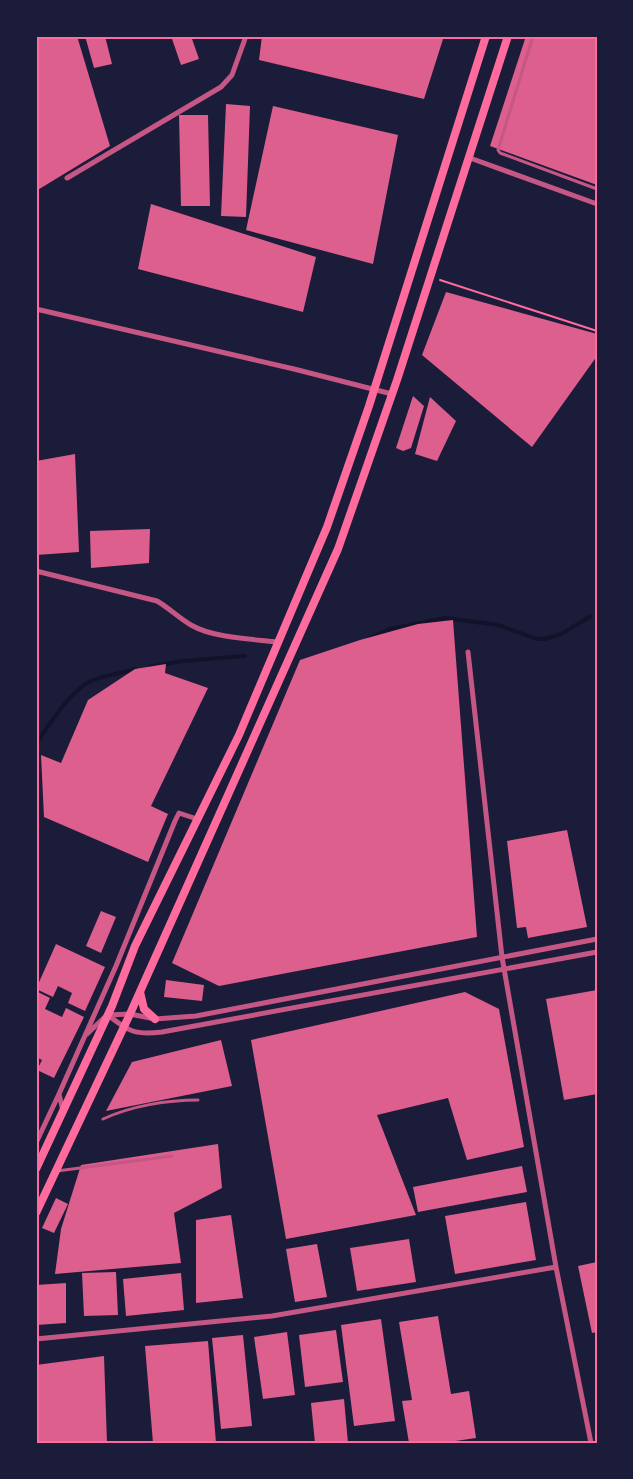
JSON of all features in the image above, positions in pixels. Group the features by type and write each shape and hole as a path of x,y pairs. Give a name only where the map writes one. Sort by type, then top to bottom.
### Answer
{"main road":[{"path":"36,1169 108,1015 135,946 238,735 327,527 374,388 486,36"},
{"path":"36,1213 130,1014 338,549 431,277 508,36"},
{"path":"140,990 144,1009 155,1019"}],"street":[{"path":"67,178 221,87 232,75 246,36"},
{"path":"470,158 597,204"},
{"path":"36,309 392,394"},
{"path":"36,571 157,602 169,608 190,625 205,631 278,642"},
{"path":"468,652 504,970 556,1266 591,1443"},
{"path":"36,1143 116,966 179,813 197,819"},
{"path":"85,1035 108,1015 130,1014 155,1019 196,1016 597,939"},
{"path":"122,952 135,946"},
{"path":"108,1015 123,1028 141,1034 162,1032 597,952"},
{"path":"116,966 122,980"},
{"path":"59,1094 63,1111"},
{"path":"36,1339 272,1316 556,1266"}],"lane":[{"path":"533,36 498,150 500,153 597,189"},
{"path":"103,1119 120,1111 183,1100 198,1100"},
{"path":"55,1172 172,1156"}],"path":[{"path":"431,277 597,331"}],"building":[{"path":"36,36 77,36 110,146 36,191"},
{"path":"85,36 105,36 112,64 94,68"},
{"path":"171,36 191,36 199,59 181,65"},
{"path":"262,36 444,36 424,99 259,60"},
{"path":"526,36 597,36 597,185 490,146"},
{"path":"226,104 250,106 246,217 221,216"},
{"path":"273,106 398,135 373,264 246,230"},
{"path":"179,115 208,115 210,206 181,206"},
{"path":"151,204 316,257 303,312 138,269"},
{"path":"446,292 597,334 597,356 532,447 422,355"},
{"path":"413,396 424,406 411,448 403,451 396,448"},
{"path":"430,397 456,421 437,461 415,454"},
{"path":"75,454 79,552 36,555 36,461"},
{"path":"150,529 149,563 91,568 90,531"},
{"path":"453,620 477,937 219,986 172,963 300,660 418,624"},
{"path":"166,664 165,673 208,688 151,806 168,814 148,862 44,817 41,755 61,763 88,700 135,669"},
{"path":"567,830 587,927 528,938 526,927 517,928 507,841"},
{"path":"101,911 116,917 101,953 86,946"},
{"path":"56,944 105,967 85,1011 68,1003 72,993 58,986 53,997 36,989"},
{"path":"166,980 204,985 202,1001 164,997"},
{"path":"597,990 597,1094 564,1100 546,999"},
{"path":"36,991 50,998 45,1009 62,1017 66,1008 84,1017 54,1078 37,1070 42,1060 36,1057"},
{"path":"465,992 499,1009 524,1147 467,1160 448,1098 377,1115 416,1215 286,1239 251,1040"},
{"path":"221,1040 232,1086 106,1111 132,1062"},
{"path":"218,1144 222,1188 174,1213 181,1263 55,1274 61,1229 81,1165"},
{"path":"522,1166 527,1192 418,1212 413,1187"},
{"path":"56,1198 68,1204 54,1233 42,1228"},
{"path":"526,1202 536,1260 455,1274 445,1216"},
{"path":"231,1215 243,1298 196,1303 196,1220"},
{"path":"409,1239 416,1282 357,1291 350,1248"},
{"path":"317,1244 327,1297 295,1302 286,1249"},
{"path":"597,1262 597,1332 592,1333 578,1266"},
{"path":"116,1272 118,1315 84,1316 82,1273"},
{"path":"181,1273 184,1310 126,1316 123,1279"},
{"path":"66,1283 66,1323 36,1325 36,1285"},
{"path":"438,1316 451,1394 469,1391 476,1438 442,1443 409,1443 402,1401 412,1400 399,1322"},
{"path":"381,1319 395,1421 354,1426 341,1325"},
{"path":"336,1330 343,1382 305,1387 299,1335"},
{"path":"287,1332 295,1395 263,1399 254,1337"},
{"path":"243,1335 252,1426 221,1429 212,1338"},
{"path":"208,1341 216,1443 153,1443 145,1346"},
{"path":"104,1356 107,1443 36,1443 36,1365"},
{"path":"344,1399 348,1443 315,1443 311,1403"}],"waterway":[{"path":"368,639 390,629 446,618 498,625 537,639 545,639 561,634 591,616"},
{"path":"150,667 182,661 245,656"},
{"path":"36,744 60,709 75,692 96,679 136,669"}]}
